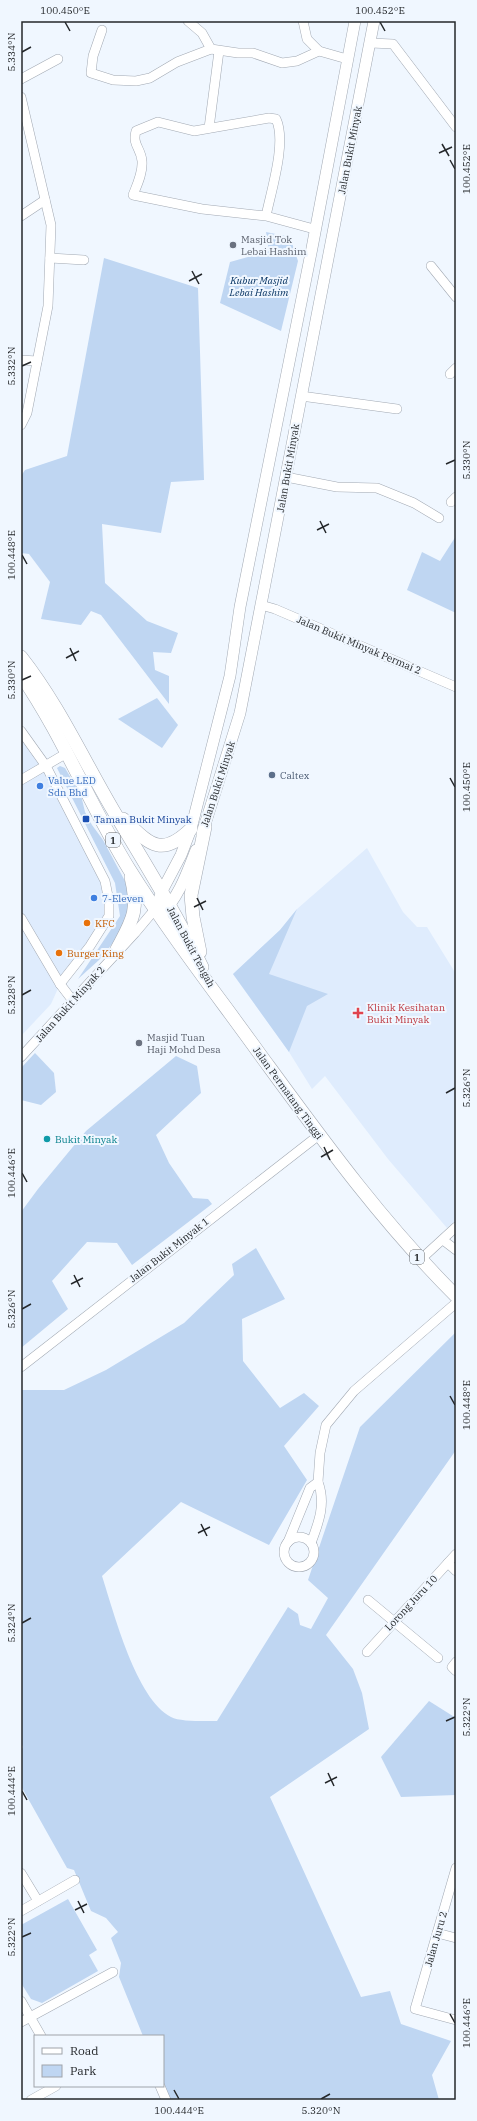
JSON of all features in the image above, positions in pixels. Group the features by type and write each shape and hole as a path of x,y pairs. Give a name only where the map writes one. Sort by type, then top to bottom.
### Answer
{"highway":[{"name":"Jalan Bukit Tengah","path":"21,657 48,694 113,809 162,891 217,997"},
{"name":"Jalan Bukit Tengah","path":"21,675 67,754 129,868 182,949 217,997"},
{"path":"113,809 149,842 160,845 172,844 191,829"},
{"path":"205,827 191,895 200,952 217,997"},
{"path":"116,953 135,912 136,897 129,868"},
{"name":"Jalan Permatang Tinggi","path":"217,997 369,1201 420,1260 456,1296"}],"main road":[{"name":"Jalan Bukit Minyak","path":"158,912 162,891 181,855 191,829 230,676 240,607 355,21"},
{"name":"Jalan Bukit Minyak","path":"158,912 170,906 183,883 205,827 240,713 371,43 374,21"},
{"path":"283,393 287,399 295,400 301,396"},
{"path":"278,418 288,413 294,414 297,418"}],"street":[{"path":"188,21 202,33 215,50 209,128"},
{"path":"303,21 307,39 318,51 347,59"},
{"path":"102,30 93,56 90,73 113,80 136,81 150,78 177,62 215,50 253,53 282,63 297,61 318,51"},
{"path":"371,43 393,44 456,127"},
{"path":"21,79 58,59"},
{"path":"21,97 25,128 51,225 48,306 27,413 21,425"},
{"path":"266,216 277,163 279,126 276,119 269,118 194,131 158,122 136,130 133,139 142,160 140,177 133,195 202,209 266,216 314,229"},
{"path":"21,216 45,200"},
{"path":"50,258 84,260"},
{"path":"431,266 456,297"},
{"path":"21,360 37,362"},
{"path":"301,396 397,409"},
{"path":"286,477 337,487 362,486 377,488 414,503 439,518"},
{"name":"Jalan Bukit Minyak Permai 2","path":"261,605 275,609 456,687"},
{"path":"21,731 46,766 105,881 109,901 109,916 90,946 60,984"},
{"path":"21,780 67,754"},
{"name":"Jalan Bukit Minyak 2","path":"21,1057 116,953 158,912"},
{"path":"21,918 60,984 73,1001"},
{"name":"Jalan Bukit Minyak 1","path":"21,1367 319,1135"},
{"path":"420,1260 456,1227"},
{"path":"443,1240 456,1250"},
{"path":"311,1543 321,1517 321,1492 318,1482 320,1453 326,1425 354,1391 456,1303"},
{"path":"288,1542 297,1537 307,1539 311,1543 314,1557 307,1565 297,1567 288,1563 285,1559 284,1549 310,1488 318,1482"},
{"name":"Lorong Juru 10","path":"367,1652 456,1554"},
{"path":"448,1564 456,1571"},
{"path":"368,1600 438,1658"},
{"name":"Jalan Juru 2","path":"456,1868 415,2009 456,2020"},
{"path":"21,1873 38,1901"},
{"path":"21,1911 76,1880"},
{"path":"437,1933 456,1938"},
{"path":"21,2022 113,1972"},
{"path":"21,2001 40,2035"},
{"path":"31,2100 54,2087"},
{"path":"160,2087 166,2100"}],"shaded area":[{"path":"24,735 105,881 109,916 60,984 51,1004 21,1036 21,737"},
{"name":"Klinik Kesihatan Bukit Minyak","path":"367,848 403,912 417,927 427,927 456,974 456,1220 447,1228 388,1159 325,1076 312,1089 289,1052 233,974 280,930 297,909"}],"green space":[{"name":"Kubur Masjid Lebai Hashim","path":"266,232 290,237 298,261 281,331 220,303 230,262 269,251"},
{"path":"104,258 198,288 204,480 171,482 161,533 102,524 105,583 147,621 178,633 171,653 153,652 155,670 169,676 169,704 101,615 91,611 81,625 41,619 50,582 29,554 21,553 21,476 25,470 67,456"},
{"path":"456,536 456,613 407,590 422,552 440,561"},
{"path":"157,698 178,725 162,748 118,719"},
{"path":"60,766 65,768 81,795 85,812 103,840 133,896 121,933 99,960 78,979 120,916 115,883 57,768"},
{"path":"297,909 269,974 328,994 307,1006 289,1052 233,974 280,930"},
{"path":"35,1053 54,1073 56,1092 41,1105 21,1100 21,1068"},
{"path":"176,1056 197,1066 201,1093 156,1135 169,1163 193,1198 208,1199 212,1204 132,1265 117,1243 87,1242 52,1281 68,1309 21,1348 21,1212 86,1131"},
{"path":"256,1248 285,1299 242,1319 243,1361 280,1408 304,1393 319,1406 284,1446 307,1480 269,1545 181,1502 102,1576 128,1654 147,1693 158,1707 175,1719 217,1721 288,1607 298,1614 300,1625 311,1629 328,1598 308,1580 360,1427 456,1332 456,1450 326,1635 353,1669 362,1693 369,1729 270,1797 361,1997 390,1991 401,2024 451,2041 432,2075 439,2100 170,2100 164,2086 164,2035 143,2035 119,1977 121,1963 111,1938 118,1932 106,1918 91,1911 74,1870 67,1868 21,1786 21,1751 23,1747 21,1742 21,1390 64,1390 106,1370 184,1323 234,1275 232,1264"},
{"path":"429,1701 456,1718 456,1795 401,1797 381,1757"},
{"path":"68,1899 97,1950 89,1955 98,1971 42,2003 31,1999 21,1983 21,1925"}],"place":[{"name":"Masjid Tok Lebai Hashim","path":"233,245"},
{"name":"Caltex","path":"272,775"},
{"name":"Value LED Sdn Bhd","path":"40,786"},
{"name":"Taman Bukit Minyak","path":"86,819"},
{"name":"7-Eleven","path":"94,898"},
{"name":"KFC","path":"87,923"},
{"name":"Burger King","path":"59,953"},
{"name":"Klinik Kesihatan Bukit Minyak","path":"358,1013"},
{"name":"Masjid Tuan Haji Mohd Desa","path":"139,1043"},
{"name":"Bukit Minyak","path":"47,1139"}]}
